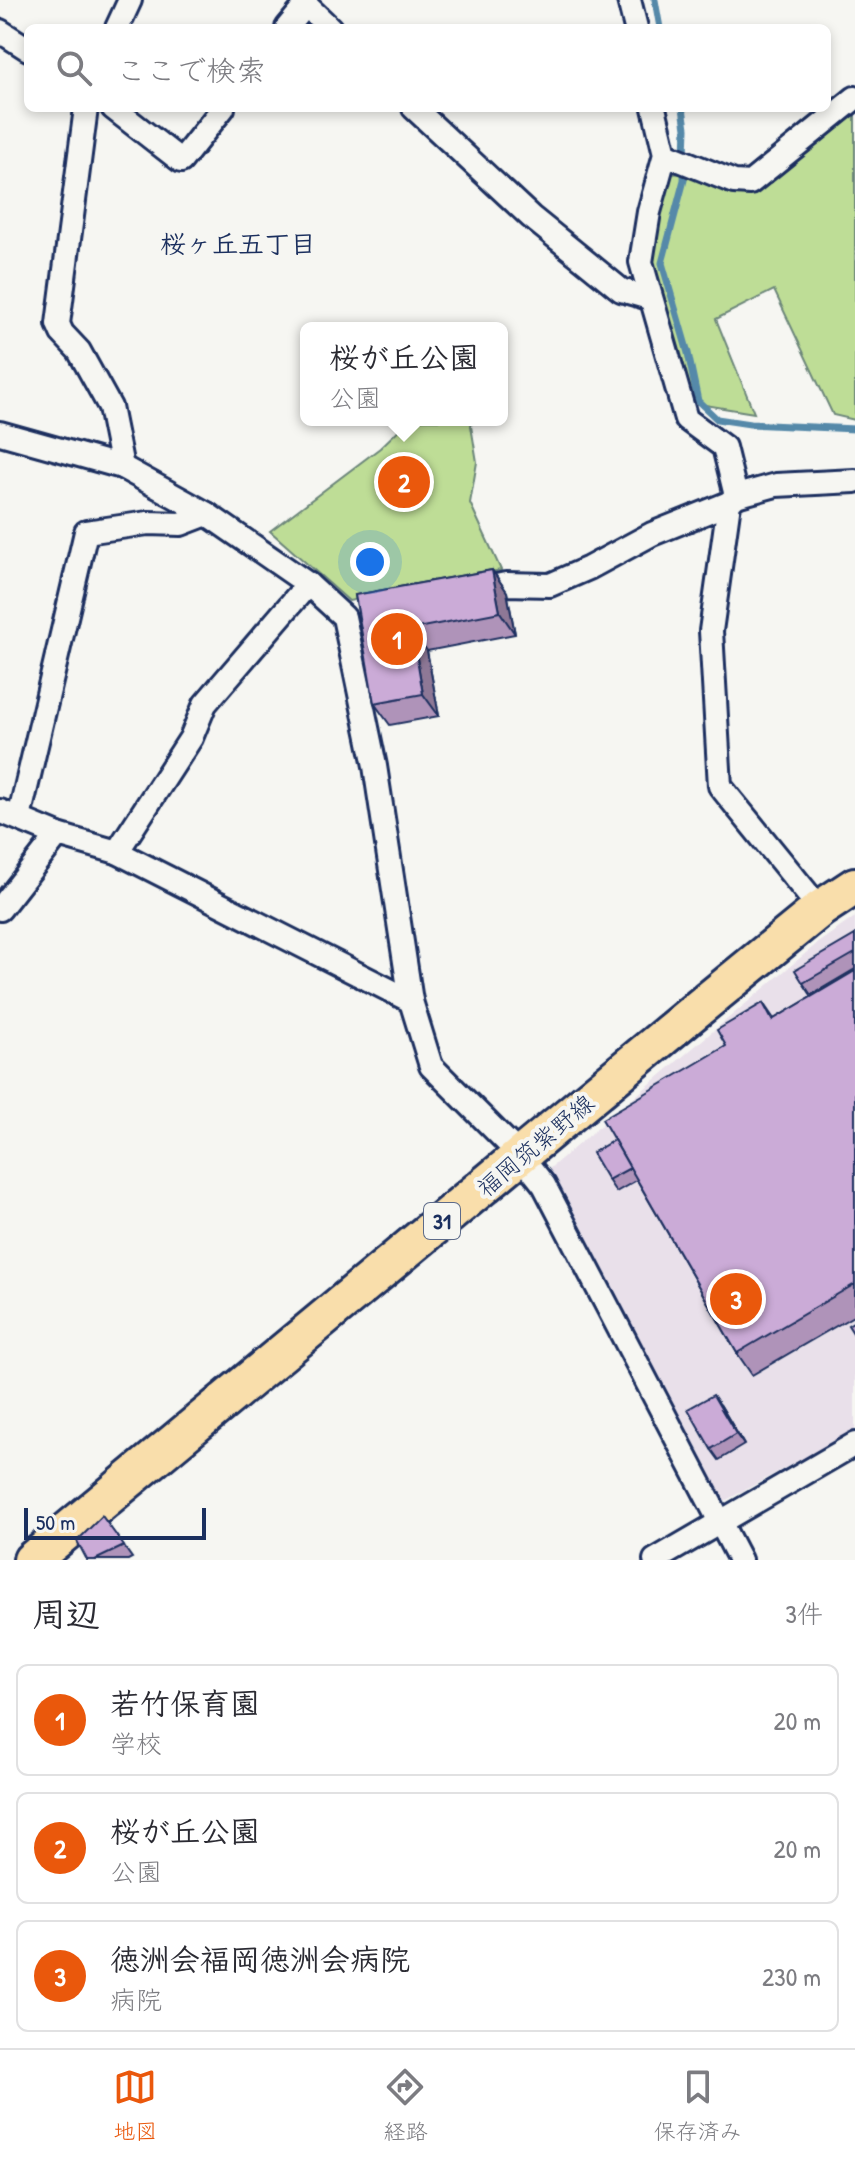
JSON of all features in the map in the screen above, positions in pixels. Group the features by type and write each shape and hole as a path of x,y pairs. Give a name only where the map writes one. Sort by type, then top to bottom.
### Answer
{"main road":[{"name":"福岡筑紫野線","path":"32,1560 820,909 855,886"}],"street":[{"path":"119,24 130,0"},
{"path":"629,0 635,24"},
{"path":"290,24 305,2 326,24"},
{"path":"0,31 24,46"},
{"path":"665,154 734,182 750,183 855,98"},
{"path":"85,112 58,324 79,351 110,407 122,467"},
{"path":"118,112 181,161 220,112"},
{"path":"418,112 531,217 621,290 649,298"},
{"path":"655,112 665,154 649,212 641,262 686,419 724,447 732,500 711,631 720,786 820,909"},
{"path":"0,433 122,467 207,514 351,616 411,1001 431,1066 521,1156 544,1185 740,1560"},
{"path":"447,596 506,584 550,585 652,534 776,485 855,481"},
{"path":"207,514 181,524 148,523 86,532 10,814 58,835 117,852 411,1001"},
{"path":"117,852 191,738 205,704 308,584"},
{"path":"0,909 58,835"},
{"path":"655,1560 855,1444"}],"shaded area":[{"path":"855,917 855,1430 721,1503 549,1169 819,942"}],"green space":[{"path":"855,110 855,420 833,415 774,290 716,319 754,413 693,403 651,269 669,174 689,173 748,189"},
{"path":"403,426 471,426 477,462 470,503 501,570 349,601 270,531 380,448"}],"building":[{"path":"492,570 500,612 412,629 423,694 374,703 355,595"},
{"path":"855,935 855,953 803,983 795,970"},
{"path":"855,971 855,1284 737,1353 602,1119 726,1046 717,1030 763,1003 772,1020"},
{"path":"614,1140 630,1168 608,1180 592,1153"},
{"path":"855,1321 855,1336 848,1325"},
{"path":"713,1395 736,1434 711,1449 688,1409"},
{"path":"102,1516 124,1546 95,1560 87,1560 77,1541"}],"waterway":[{"path":"655,0 659,24"},
{"path":"684,112 684,180 662,263 688,353 698,401 717,419 750,424 855,429"}],"place":[{"name":"桜が丘公園","path":"404,482"},
{"name":"若竹保育園","path":"397,639"},
{"name":"徳洲会福岡徳洲会病院","path":"736,1299"}],"district":[{"name":"桜ヶ丘五丁目","path":"238,243"}]}
